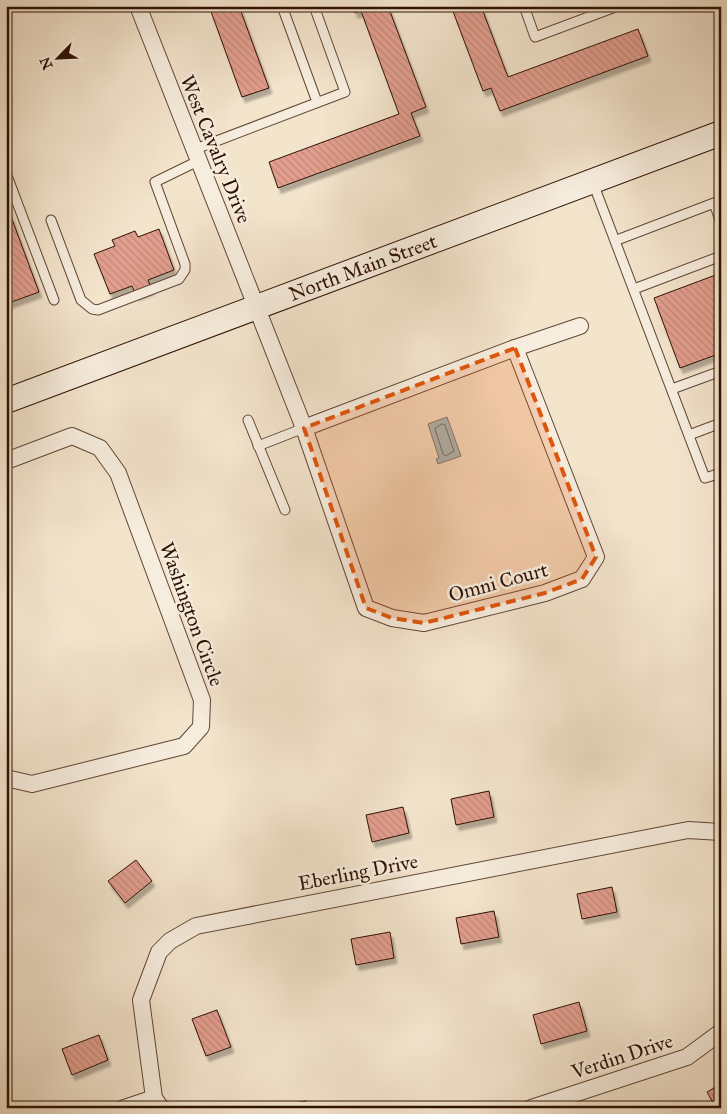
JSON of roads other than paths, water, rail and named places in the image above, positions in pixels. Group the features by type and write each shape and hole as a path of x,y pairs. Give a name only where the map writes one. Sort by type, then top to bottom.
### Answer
{"street":[{"name":"West Cavalry Drive","path":"138,6 255,307"},
{"name":"North Main Street","path":"6,401 721,133"},
{"name":"Omni Court","path":"255,307 304,428 366,608 392,618 424,623 545,593 582,579 596,557 516,348"},
{"path":"304,428 516,348 580,326"},
{"name":"Washington Circle","path":"6,461 72,436 100,448 118,473 202,700 200,727 184,746 32,784 6,778"},
{"name":"Eberling Drive","path":"158,1103 141,1000 159,952 170,941 196,926 688,830 721,832"},
{"name":"Verdin Drive","path":"531,1108 687,1057 721,1032"},
{"path":"124,1108 158,1103"}],"lane":[{"path":"282,6 317,102"},
{"path":"52,220 81,300 92,309 98,310 178,279 185,270 185,264 155,182 196,155 317,102 345,92 314,6"},
{"path":"524,6 536,37 618,6"},
{"path":"6,173 54,300"},
{"path":"592,180 617,240 705,478 721,472"},
{"path":"617,240 714,203 721,223"},
{"path":"634,289 721,256"},
{"path":"672,389 721,371"},
{"path":"248,420 285,510"},
{"path":"689,435 721,423"},
{"path":"258,446 304,428"}],"water":[{"path":"447,417 461,456 438,464 436,459 439,458 428,424"}]}
